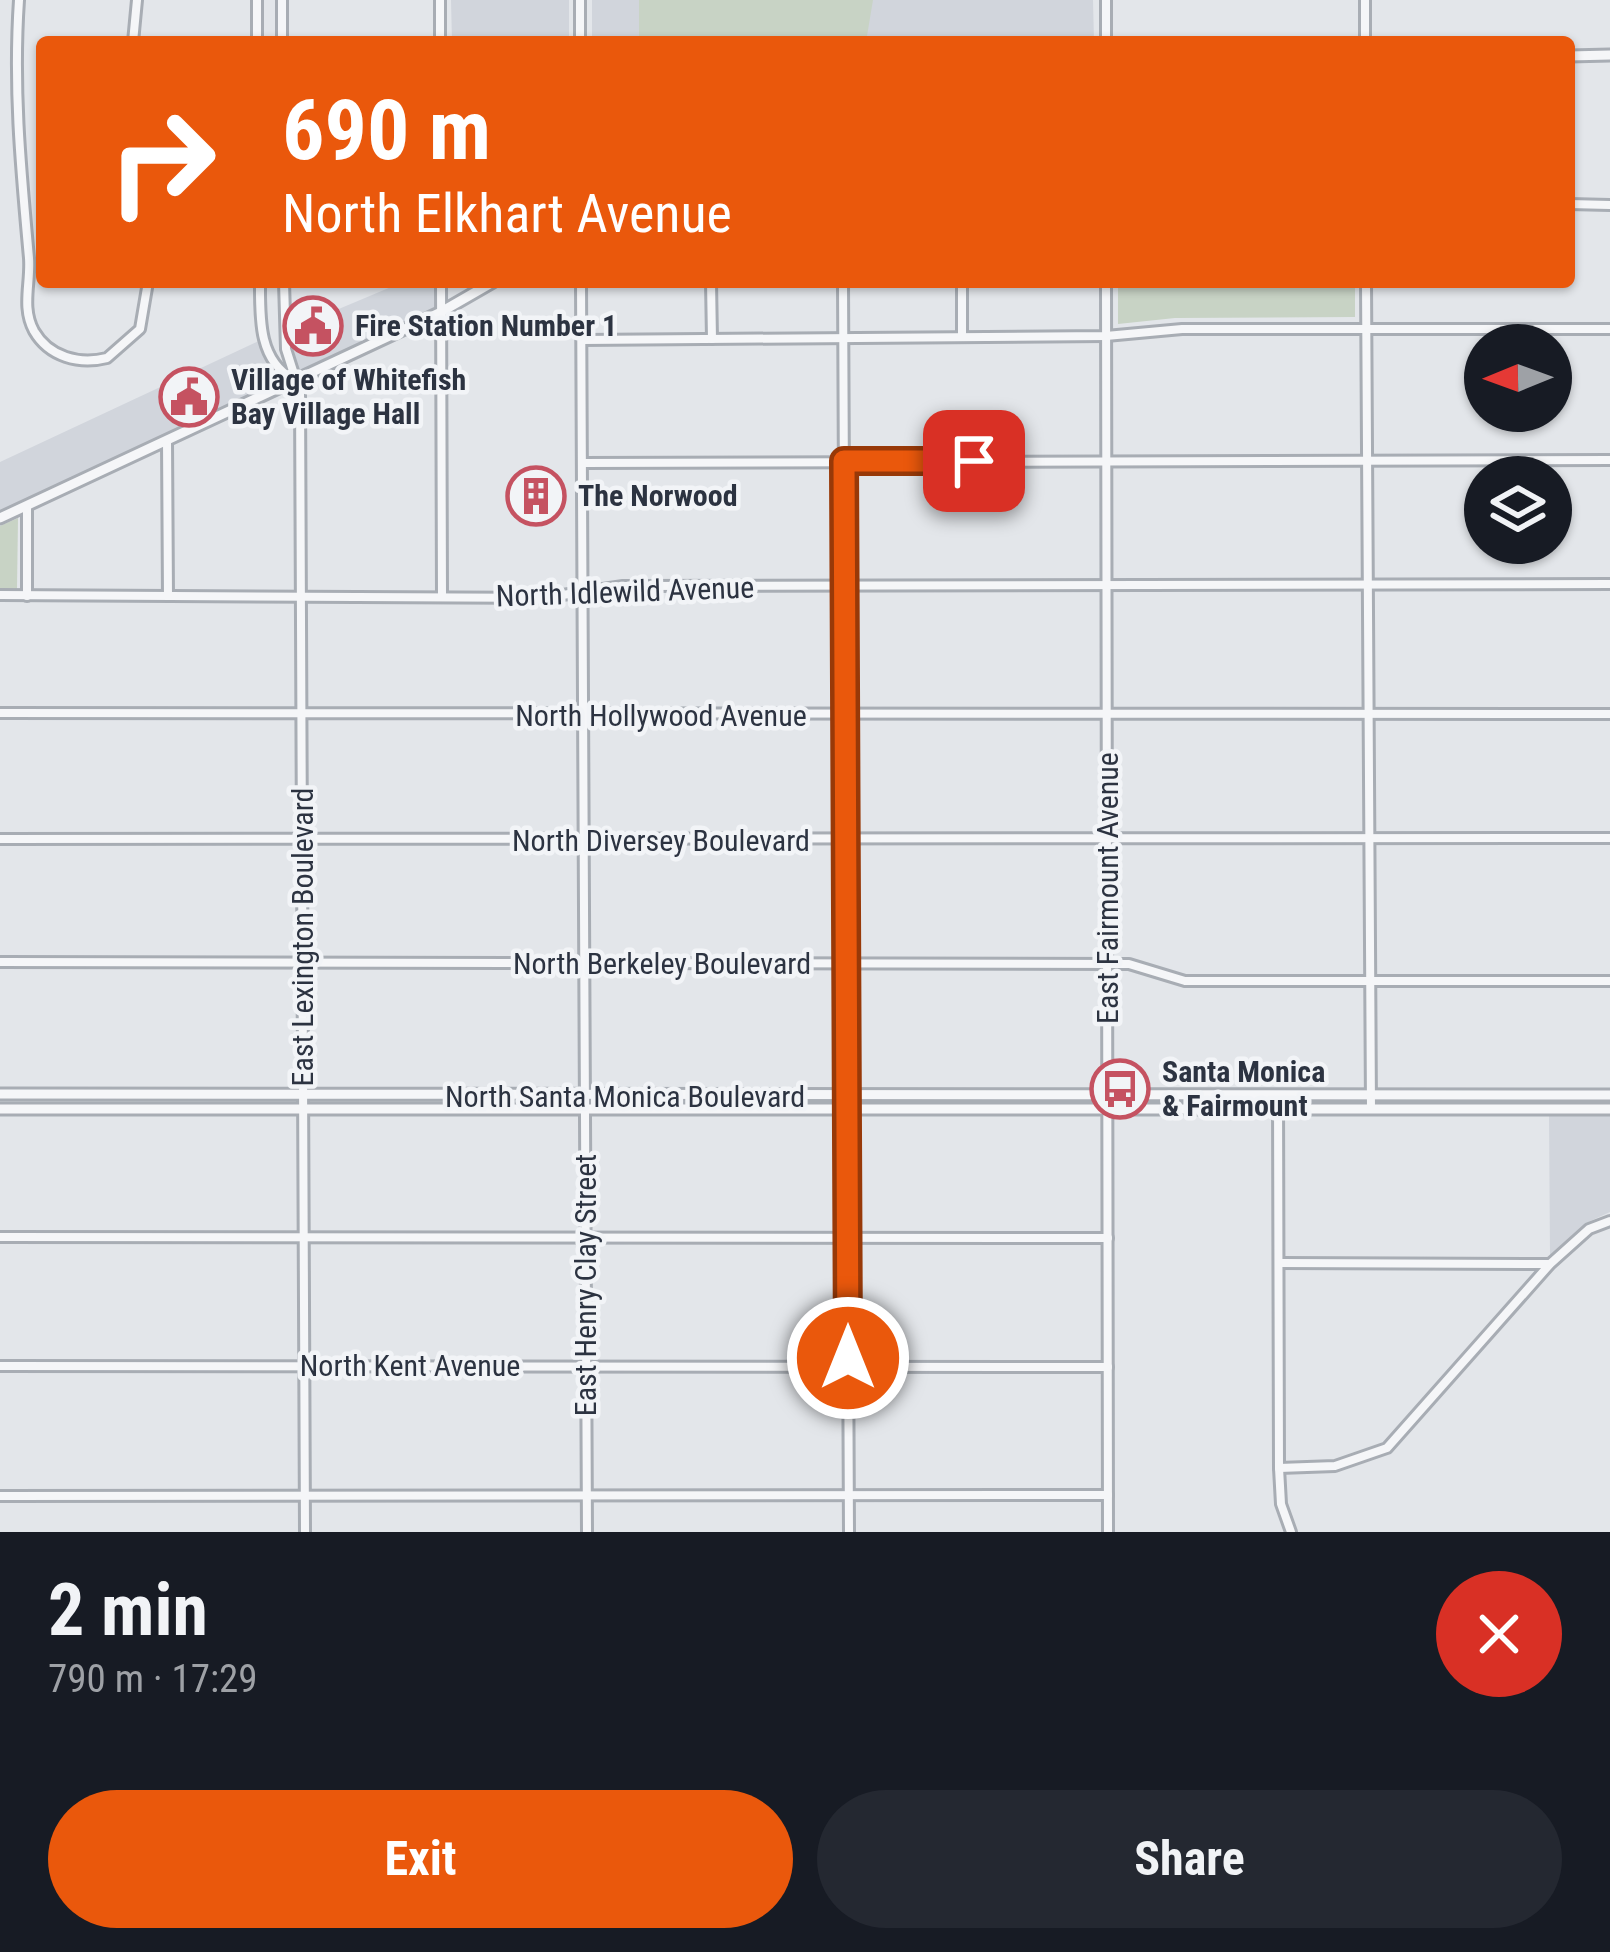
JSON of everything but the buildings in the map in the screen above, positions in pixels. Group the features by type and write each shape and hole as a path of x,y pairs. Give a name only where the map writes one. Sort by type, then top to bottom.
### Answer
{"street":[{"path":"19,0 16,157 30,266 27,304 34,332 69,358 106,358 140,329 147,288"},
{"path":"134,36 137,0"},
{"path":"257,0 257,36"},
{"path":"282,0 282,36"},
{"path":"440,0 440,36"},
{"path":"580,0 580,36"},
{"path":"1106,0 1106,36"},
{"path":"1365,0 1365,36"},
{"path":"1575,56 1610,55"},
{"path":"1575,204 1610,205"},
{"name":"East Lexington Boulevard","path":"260,288 260,332 280,372 294,380"},
{"name":"East Lexington Boulevard","path":"284,288 285,344 300,393 305,1532"},
{"path":"441,288 442,597"},
{"path":"0,518 441,312 483,288"},
{"name":"East Henry Clay Street","path":"581,288 587,1532"},
{"path":"711,288 712,339"},
{"path":"843,288 849,1532"},
{"path":"962,288 962,337"},
{"name":"East Fairmount Avenue","path":"1106,288 1108,1532"},
{"path":"1366,288 1371,1103"},
{"path":"581,340 1106,336 1182,329 1610,328"},
{"path":"166,442 167,596"},
{"path":"582,463 1610,460"},
{"path":"27,506 27,596"},
{"name":"North Idlewild Avenue","path":"0,596 542,598 623,586 1610,584"},
{"name":"North Hollywood Avenue","path":"0,713 1610,714"},
{"name":"North Diversey Boulevard","path":"0,839 1610,838"},
{"name":"North Berkeley Boulevard","path":"0,962 1108,964 1146,967 1185,981 1610,981"},
{"name":"North Santa Monica Boulevard","path":"0,1094 1109,1097 1610,1108"},
{"name":"North Santa Monica Boulevard","path":"1371,1103 1610,1096"},
{"path":"1278,1103 1279,1468 1281,1504 1292,1532"},
{"name":"North Santa Monica Boulevard","path":"0,1109 1109,1111 1278,1103"},
{"path":"1279,1468 1337,1466 1387,1448 1550,1264 1589,1229 1610,1221"},
{"path":"0,1237 1108,1238"},
{"path":"1280,1263 1550,1264"},
{"name":"North Kent Avenue","path":"0,1366 1108,1367"},
{"path":"0,1496 1108,1495"}],"shaded area":[{"path":"451,0 569,0 569,36 452,36"},
{"path":"592,0 1093,0 1094,36 592,36"},
{"path":"389,288 441,288 441,312 0,518 0,462 263,339 280,372 294,379 284,332"},
{"path":"1549,1114 1610,1115 1610,1212 1586,1223 1550,1255"}],"green space":[{"path":"639,0 873,0 867,36 639,36"},
{"path":"1118,288 1355,288 1355,317 1175,318 1118,324"},
{"path":"18,518 17,589 0,589 0,526"}],"place":[{"name":"Fire Station Number 1","path":"313,326"},
{"name":"Village of Whitefish Bay Village Hall","path":"189,397"},
{"name":"The Norwood","path":"536,496"},
{"name":"Santa Monica & Fairmount","path":"1120,1089"}],"route":[{"path":"848,1358 844,461 974,461"}]}
